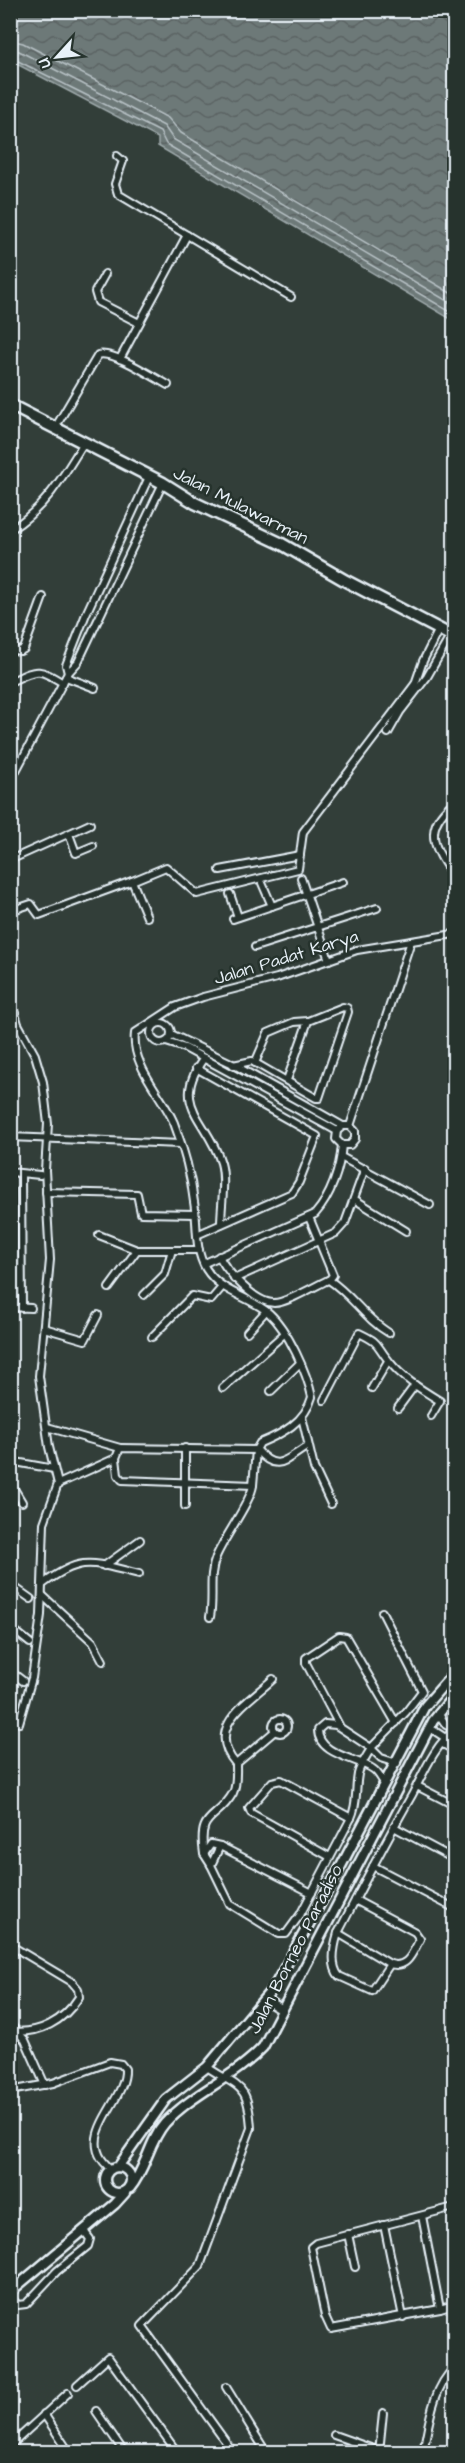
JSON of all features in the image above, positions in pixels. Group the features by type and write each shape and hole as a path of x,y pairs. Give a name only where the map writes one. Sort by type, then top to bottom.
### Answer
{"highway":[{"name":"Jalan Mulawarman","path":"10,405 163,483 195,503 287,547 453,636"}],"street":[{"path":"117,156 123,161 115,184 118,194 291,297"},
{"path":"120,359 187,235"},
{"path":"105,274 95,292 98,302 139,323"},
{"path":"55,428 98,355 104,353 120,359 168,385"},
{"path":"10,530 41,505 58,486 83,444"},
{"path":"66,677 66,665 86,614 149,477"},
{"path":"10,782 66,677 78,662 163,483"},
{"path":"10,580 10,587"},
{"path":"10,649 20,651 24,649 44,597"},
{"path":"10,911 31,904 39,915 166,867 198,894 296,870 300,865 303,832 416,684 423,661 439,629"},
{"path":"388,733 453,636"},
{"path":"14,680 31,671 41,670 94,688"},
{"path":"454,802 436,820 434,833 441,858 454,877"},
{"path":"10,860 90,824"},
{"path":"69,834 76,854 93,846"},
{"path":"220,870 300,855"},
{"path":"301,878 329,960"},
{"path":"132,881 147,917"},
{"path":"230,894 236,918 343,882"},
{"path":"262,883 272,906"},
{"path":"255,947 377,908"},
{"name":"Jalan Padat Karya","path":"180,1144 173,1123 133,1048 135,1033 159,1021 175,1007 203,997 277,978 357,950 454,934"},
{"path":"143,1027 158,1043 166,1042 204,1058 343,1128 355,1131 355,1139 350,1145 342,1145 336,1139 343,1128 411,941"},
{"path":"10,996 18,1024 35,1054 43,1082 50,1252 39,1376 58,1484 44,1523 43,1584 32,1678 19,1723"},
{"path":"233,1065 242,1061 255,1063 319,1098 348,1012 343,1007 308,1021 294,1022 268,1033 255,1063"},
{"path":"151,1033 159,1021 169,1027 171,1034 233,1065 343,1128"},
{"path":"287,1080 308,1021"},
{"path":"166,1042 171,1034"},
{"path":"204,1058 189,1081 189,1097 221,1160 221,1224"},
{"path":"196,1068 317,1136 299,1182 292,1193 199,1233"},
{"path":"10,1137 135,1140 180,1144 190,1171 199,1250 205,1268 223,1286 266,1311 284,1334 309,1382 312,1397 302,1417 282,1434 260,1443 256,1450 253,1485 215,1557 210,1579 213,1601 210,1617"},
{"path":"207,1262 309,1217 327,1201 341,1157 342,1145"},
{"path":"341,1157 430,1205"},
{"path":"234,1279 321,1241 341,1228 365,1168"},
{"path":"10,1173 40,1175"},
{"path":"21,1174 22,1308"},
{"path":"46,1192 137,1194 141,1213 195,1214"},
{"path":"354,1199 406,1231"},
{"path":"219,1257 234,1279 263,1299 276,1303 328,1280 333,1275 333,1268 309,1217"},
{"path":"99,1235 137,1250 199,1250"},
{"path":"108,1288 137,1250"},
{"path":"144,1295 165,1274 172,1250"},
{"path":"328,1280 345,1290 375,1325 389,1334"},
{"path":"152,1336 192,1296 210,1300 223,1286"},
{"path":"10,1307 31,1308"},
{"path":"246,1332 266,1311"},
{"path":"44,1328 85,1340 98,1315"},
{"path":"324,1400 359,1333 379,1342 388,1360 415,1385 440,1401 431,1416"},
{"path":"224,1388 284,1334"},
{"path":"372,1389 388,1360"},
{"path":"272,1391 300,1363"},
{"path":"398,1408 415,1385"},
{"path":"302,1417 321,1487 330,1504"},
{"path":"47,1427 120,1448 256,1450 267,1462 276,1464 309,1446"},
{"path":"120,1448 116,1458 121,1480 253,1485"},
{"path":"184,1506 185,1448"},
{"path":"58,1484 116,1458"},
{"path":"10,1461 54,1469"},
{"path":"10,1482 22,1502"},
{"path":"104,1566 140,1540"},
{"path":"43,1584 63,1569 75,1564 104,1566 139,1574"},
{"path":"10,1584 31,1599"},
{"path":"42,1595 93,1642 103,1661"},
{"path":"273,1679 233,1715 224,1727 229,1755 236,1764 235,1791 226,1803 209,1817 201,1834 204,1854 230,1904 279,1934 286,1935 312,1893 351,1818 357,1804 358,1771 371,1748 396,1723 422,1691 382,1612"},
{"path":"10,1627 30,1643"},
{"path":"341,1728 306,1663 310,1653 339,1636 346,1637 396,1723"},
{"path":"10,1671 23,1681"},
{"path":"10,2091 45,2085 110,2062 121,2064 126,2069 126,2080 100,2124 97,2141 100,2156 115,2168 131,2174 127,2190 114,2193 106,2186 105,2176 115,2168 166,2099 207,2067 274,1987 386,1784 425,1706 454,1673"},
{"name":"Jalan Borneo Paradiso","path":"10,2292 115,2204 140,2176 163,2126 186,2103 225,2079 263,2047 438,1713 454,1695"},
{"path":"390,1964 372,1991 339,1976 334,1966 338,1933 427,1764 454,1730 438,1713"},
{"path":"386,1784 375,1770 324,1745 318,1738 318,1730 325,1724 341,1728 371,1748 381,1758 397,1763"},
{"path":"430,1728 454,1750"},
{"path":"236,1764 275,1731"},
{"path":"375,1770 381,1758"},
{"path":"330,1857 251,1813 249,1808 272,1782 281,1780 351,1818"},
{"path":"417,1786 454,1804"},
{"path":"367,1816 379,1823"},
{"path":"394,1827 454,1859"},
{"path":"204,1854 211,1844 220,1846 312,1893"},
{"path":"211,1865 220,1846"},
{"path":"373,1866 454,1908"},
{"path":"338,1933 390,1964 400,1966 405,1964 420,1939 419,1935 356,1900"},
{"path":"10,1945 72,1982 78,1989 79,1997 60,2019 32,2032 10,2031"},
{"path":"265,1998 281,2009"},
{"path":"10,2024 18,2032 45,2085"},
{"path":"207,2067 241,2087 247,2096 251,2128 200,2266 162,2309 142,2326 233,2452"},
{"path":"454,2207 315,2243 311,2247 327,2326 336,2330 402,2318 454,2305"},
{"path":"422,2216 440,2309"},
{"path":"384,2225 402,2318"},
{"path":"10,2297 21,2306 26,2304 57,2271 88,2246 90,2240 84,2231"},
{"path":"348,2234 354,2267"},
{"path":"77,2385 108,2357 177,2452"},
{"path":"423,2452 436,2395 445,2377 454,2368"},
{"path":"226,2387 266,2452"},
{"path":"10,2446 68,2394"},
{"path":"96,2411 124,2452"},
{"path":"334,2435 379,2452 383,2413"},
{"path":"44,2414 69,2452"},
{"path":"57,2452 64,2446"}],"water":[{"path":"11,10 454,11 454,321 158,146 158,138 11,61"}]}
